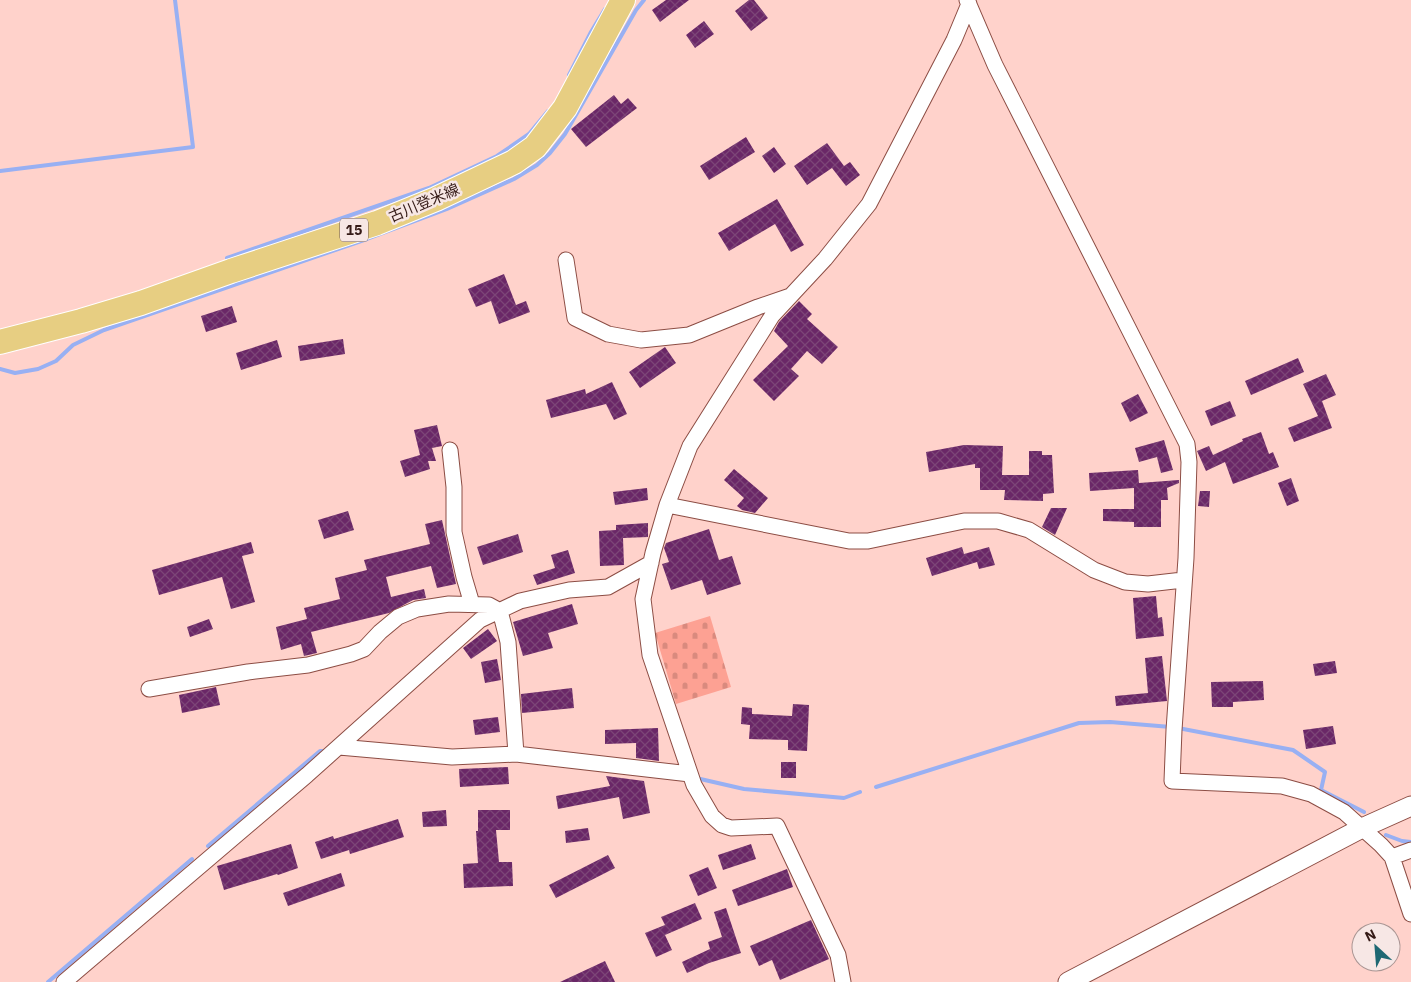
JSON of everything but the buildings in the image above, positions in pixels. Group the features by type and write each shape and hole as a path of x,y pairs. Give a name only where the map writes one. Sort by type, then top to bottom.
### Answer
{"main road":[{"name":"古川登米線","path":"0,342 81,321 140,303 377,222 436,199 507,166 534,147 565,108 623,0"}],"street":[{"path":"843,982 838,955 778,826 731,828 722,825 712,816 692,779 650,655 643,599 667,505 690,446 772,316 825,259 868,204 954,40 968,2"},
{"path":"968,2 995,65 1187,444 1189,462 1186,558 1183,580 1172,781 1282,786 1312,794 1344,812 1392,857 1411,914"},
{"path":"566,260 575,318 608,334 641,340 690,335 791,295"},
{"path":"450,450 454,487 454,532 472,604"},
{"path":"667,505 849,541 868,541 964,520 998,521 1029,530 1094,570 1125,582 1148,584 1183,580"},
{"path":"64,982 338,747 480,620 520,601 561,592 608,587 651,562"},
{"path":"149,689 248,672 308,665 364,649 398,617 417,608 449,604 489,604 500,611 508,642 516,754"},
{"path":"338,747 452,757 516,754 692,779"},
{"path":"1068,982 1362,828 1411,806"},
{"path":"1392,857 1411,850"}],"green space":[{"path":"710,616 731,687 676,704 655,633"}],"waterway":[{"path":"0,171 193,147 175,0"},
{"path":"0,369 15,373 38,369 56,361 73,345 104,330 367,239 447,209 514,179 537,165 550,153 565,134 636,10 644,0"},
{"path":"569,75 605,9"},
{"path":"227,258 429,188 497,156 529,134 548,111"},
{"path":"876,787 1079,723 1110,722 1171,727"},
{"path":"1178,728 1293,750 1325,772 1321,790 1364,812"},
{"path":"208,846 320,751 323,751"},
{"path":"696,778 744,789 844,798 860,792"},
{"path":"1386,835 1411,842"},
{"path":"48,982 192,859"}]}
